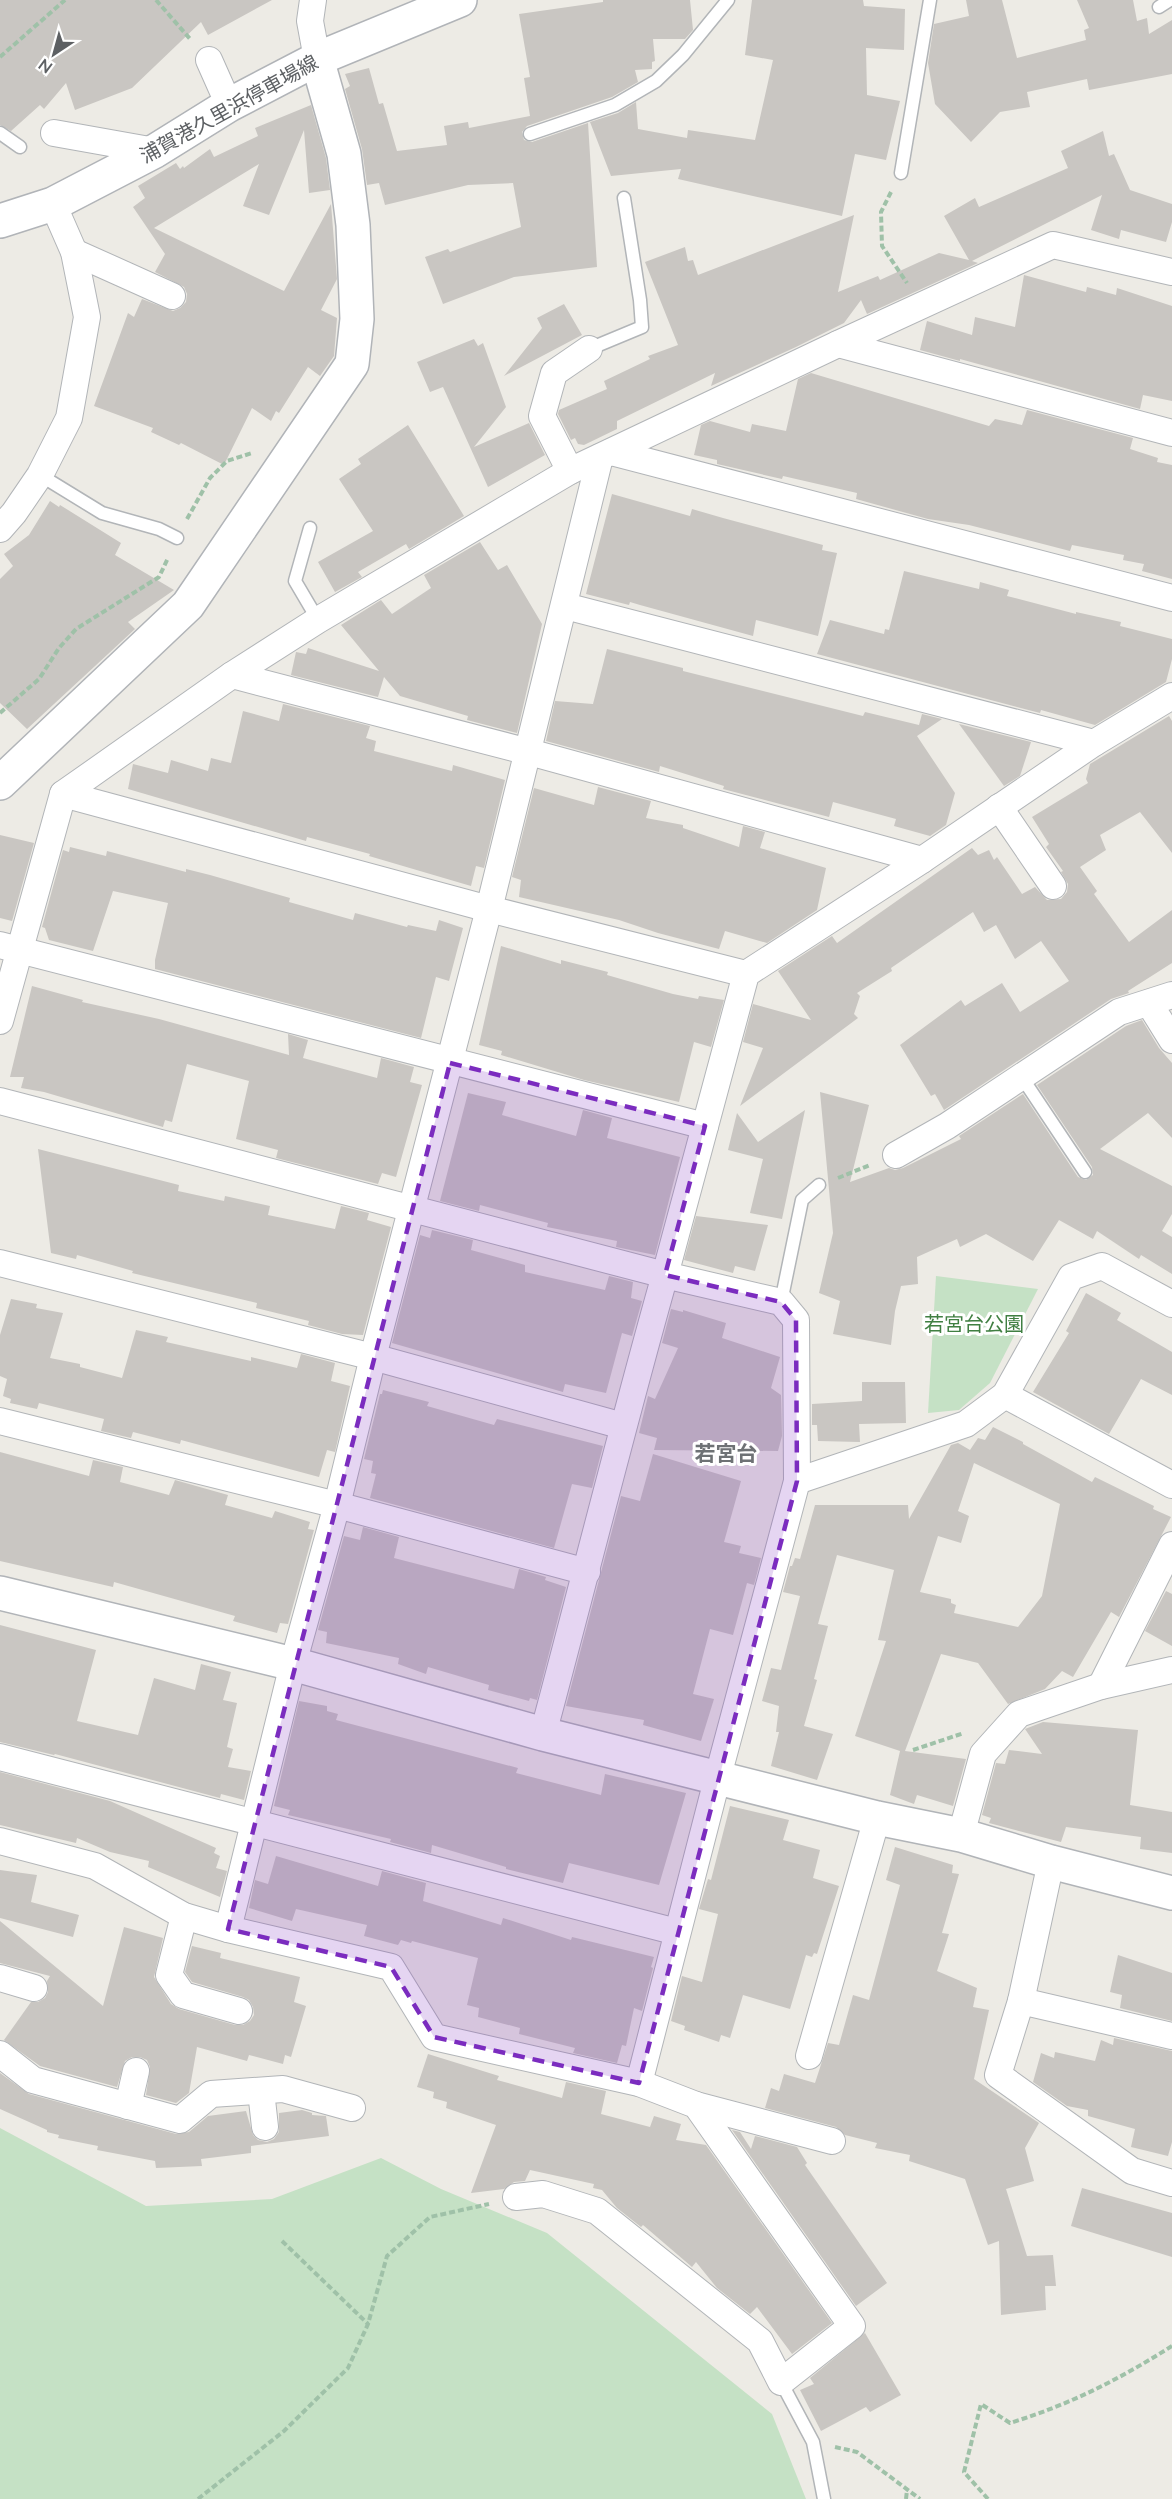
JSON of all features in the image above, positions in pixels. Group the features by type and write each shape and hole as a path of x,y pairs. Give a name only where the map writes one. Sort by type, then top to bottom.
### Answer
{"street":[{"path":"0,783 188,605 352,364 357,319 353,225 344,154 317,59 310,21 313,0"},
{"name":"浦賀港久里浜停車場線","path":"0,221 53,204 155,151 229,105 317,59 460,0"},
{"path":"209,60 229,105"},
{"path":"54,133 155,151"},
{"path":"0,529 40,475 69,418 87,317 74,252 53,204"},
{"path":"0,1021 9,947 63,794 232,675 318,620 570,471 1053,245 1172,272"},
{"path":"74,252 172,296"},
{"path":"838,344 1172,433"},
{"path":"570,471 542,416 554,372 589,350"},
{"path":"606,454 1172,598"},
{"path":"228,1929 293,1664 337,1505 565,606 606,454"},
{"path":"565,606 1094,743"},
{"path":"232,675 529,752 922,860"},
{"path":"543,1734 587,1572 622,1426 746,974 922,860 1094,743 1172,696"},
{"path":"63,794 489,909 746,974"},
{"path":"999,807 1053,886"},
{"path":"9,947 450,1063 705,1126"},
{"path":"896,1155 947,1126 1119,1012 1161,999 1172,1040"},
{"path":"0,1101 665,1275 781,1302 796,1320 796,1481 639,2083"},
{"path":"0,1263 373,1357 622,1426"},
{"path":"796,1481 966,1424 1005,1395 1071,1277 1102,1266 1172,1304"},
{"path":"1005,1395 1172,1485"},
{"path":"0,1421 337,1505 587,1572"},
{"path":"1101,1686 1172,1545"},
{"path":"0,1593 293,1664 543,1734 718,1776 877,1818 961,1836 1172,1893"},
{"path":"961,1836 982,1754 1019,1714 1101,1686 1172,1670"},
{"path":"0,1757 677,1932"},
{"path":"809,2055 877,1818"},
{"path":"0,1841 95,1866 184,1916 228,1929 391,1967 434,2037 639,2083 696,2105 832,2141"},
{"path":"1051,1862 1021,2001 998,2075 1132,2171 1172,2182"},
{"path":"184,1916 170,1975 183,1995 239,2012"},
{"path":"0,1980 34,1988"},
{"path":"1021,2001 1172,2036"},
{"path":"0,2054 33,2080 180,2120 211,2094 283,2089 352,2108"},
{"path":"128,2106 136,2071"},
{"path":"261,2091 265,2127"},
{"path":"516,2197 543,2194 597,2211 760,2341 781,2382 852,2326 696,2105"}],"lane":[{"path":"530,134 615,105 656,81 684,55 728,0"},
{"path":"901,173 930,0"},
{"path":"0,133 20,147"},
{"path":"589,350 642,327 624,198"},
{"path":"40,475 102,513 159,529 177,538"},
{"path":"310,528 295,581 318,620"},
{"path":"1021,1076 1085,1172"},
{"path":"781,1302 802,1200 819,1185"},
{"path":"781,2382 813,2442 824,2499"}],"path":[{"path":"0,57 65,0"},
{"path":"156,0 209,60"},
{"path":"901,173 881,212 882,246 921,305"},
{"path":"0,713 39,679 59,648 76,629 159,577 177,538 210,478 227,461 258,452"},
{"path":"819,1185 896,1155"},
{"path":"198,2499 284,2431 348,2368 368,2324 387,2256 430,2217 516,2197"},
{"path":"282,2241 368,2324"},
{"path":"988,2499 964,2472 981,2404 1010,2423 1057,2408 1124,2376 1172,2346"},
{"path":"813,2442 857,2452 920,2499"},
{"path":"906,2499 907,2489"}],"highlighted area":[{"path":"450,1063 705,1126 665,1275 781,1302 796,1320 797,1481 639,2083 434,2037 391,1967 228,1929"}],"green space":[{"name":"若宮台公園","path":"936,1276 1038,1289 990,1383 959,1410 928,1413"},
{"path":"0,2128 146,2206 272,2199 381,2158 441,2189 547,2233 772,2414 806,2499 0,2499"}],"building":[{"path":"0,0 272,0 208,35 201,22 132,88 75,110 66,83 44,109 40,105 11,131 0,125"},
{"path":"603,0 690,0 693,30 685,39 653,39 655,61 652,62 652,69 635,70 638,82 612,97 527,126 522,132 524,140 532,142 588,123 597,267 514,277 443,304 425,257 448,249 450,252 521,227 513,183 468,185 385,205 379,183 367,185 362,149 345,89 350,86 345,74 369,68 379,104 383,103 397,151 447,145 444,126 468,122 469,128 530,116 524,78 530,77 519,14 603,2"},
{"path":"752,0 863,0 864,6 905,9 904,50 866,48 867,95 900,101 886,160 855,154 842,216 678,179 681,169 611,176 590,122 618,113 636,102 638,129 687,138 688,130 755,140 773,60 745,55"},
{"path":"966,0 1002,0 1017,58 1086,40 1084,30 1089,28 1077,0 1133,0 1137,21 1147,18 1149,34 1172,20 1172,74 1089,90 1087,79 1027,92 1030,107 1000,112 971,142 935,104 928,63 934,24 969,16"},
{"path":"311,105 326,158 330,190 309,193 304,130 269,215 243,206 259,164 154,228 284,291 331,204 337,279 321,310 337,318 334,356 320,376 308,367 279,413 276,411 271,421 252,408 224,465 181,443 179,445 151,432 153,428 94,406 128,313 134,317 142,299 173,311 186,302 187,294 184,287 155,272 165,254 133,207 145,198 138,186 176,163 180,169 183,166 184,168 210,149 214,157 258,136 255,128"},
{"path":"1103,131 1109,156 1114,154 1130,190 1172,204 1172,222 1166,242 1121,230 1119,239 1091,230 1102,195 972,261 978,263 867,314 861,300 844,323 711,386 715,373 617,421 617,429 584,445 578,444 575,438 571,440 558,414 559,410 607,389 604,381 650,359 648,356 678,345 645,262 685,247 688,261 693,260 698,275 854,215 838,292 878,276 880,280 939,253 969,260 944,216 975,198 979,207 1068,168 1061,151"},
{"path":"1024,275 1086,292 1087,287 1116,295 1117,288 1172,306 1172,401 1143,395 1140,409 920,350 927,321 972,335 975,317 1015,327"},
{"path":"564,304 582,335 504,376 542,328 537,318"},
{"path":"474,339 478,346 483,343 506,407 474,447 529,423 545,455 488,487 443,387 430,392 417,362"},
{"path":"811,373 989,426 995,419 1022,425 1027,410 1133,438 1130,449 1158,458 1157,462 1172,465 1172,579 1142,571 1144,564 1123,560 1124,555 1072,545 1070,551 969,525 928,519 856,499 857,493 717,464 717,460 694,455 701,425 710,421 750,432 752,424 786,431 798,379"},
{"path":"408,425 464,516 409,549 406,544 358,572 362,577 335,592 318,562 373,531 339,479 361,464 358,459"},
{"path":"612,494 690,516 692,509 823,545 822,550 837,553 818,636 756,620 753,636 630,602 629,605 586,594"},
{"path":"50,501 121,543 115,555 174,590 128,622 135,629 27,729 0,703 0,579 13,566 4,554 29,535"},
{"path":"480,542 498,570 507,565 542,624 517,733 467,720 468,716 400,696 384,677 378,697 291,675 296,652 306,654 308,648 379,671 341,625 381,600 392,614 431,588 424,575"},
{"path":"904,571 979,589 980,582 1009,590 1007,596 1076,614 1076,612 1121,622 1120,626 1172,639 1172,659 1166,682 1095,725 1041,710 1040,713 817,654 830,620 884,634 885,629 889,630"},
{"path":"607,649 683,668 683,671 863,716 865,712 919,725 922,714 942,719 917,736 955,793 946,825 930,836 894,826 896,819 833,802 829,817 723,789 724,786 660,766 659,772 546,741 555,701 593,704"},
{"path":"283,704 370,726 366,738 376,741 374,751 452,771 453,765 505,780 484,868 476,866 471,886 369,856 370,854 307,837 306,841 128,789 133,764 168,773 171,760 208,771 211,758 231,763 243,711 279,721"},
{"path":"1169,716 1172,721 1172,853 1140,812 1100,835 1106,850 1080,867 1097,891 1094,894 1129,942 1172,910 1172,963 1128,991 1129,993 1111,999 944,1110 935,1094 931,1096 900,1045 961,1000 965,1006 1002,983 1020,1012 1069,981 1041,941 1015,959 996,925 984,932 973,912 891,968 892,971 857,993 860,996 854,1014 858,1018 740,1106 763,1048 743,1042 753,1004 811,1020 778,971 832,936 837,943 972,848 978,855 989,850 994,860 997,857 1022,894 1035,887 1047,900 1061,899 1067,892 1068,884 1061,872 1063,871 1046,847 1049,844 1032,817 1088,783 1086,779 1090,764"},
{"path":"959,724 1031,742 1020,776 1004,786"},
{"path":"598,787 651,801 646,818 683,825 683,828 739,847 743,826 765,832 760,848 826,868 817,910 767,943 725,931 719,949 619,920 519,897 521,880 512,877 534,788 594,805"},
{"path":"0,835 34,843 12,921 0,918"},
{"path":"70,847 106,856 107,851 186,872 186,869 210,875 290,898 289,902 353,920 355,913 407,927 408,925 436,931 439,920 463,928 449,981 436,977 421,1038 155,969 168,903 113,891 93,951 49,940 45,928 42,927 63,850 69,852"},
{"path":"501,946 561,964 561,960 608,972 607,975 673,994 698,999 699,996 724,1000 711,1047 694,1042 679,1102 584,1080 501,1055 502,1051 479,1045"},
{"path":"32,986 83,1000 82,1002 159,1019 289,1055 288,1034 308,1040 303,1058 377,1078 381,1058 414,1067 410,1082 422,1085 396,1177 382,1173 378,1184 276,1158 278,1150 236,1139 249,1081 187,1064 172,1122 165,1120 163,1127 44,1092 21,1088 24,1077 10,1077"},
{"path":"1142,1020 1159,1048 1172,1063 1172,1138 1148,1113 1100,1149 1172,1186 1172,1214 1162,1231 1172,1237 1172,1274 1141,1255 1139,1259 1097,1231 1093,1239 1059,1220 1033,1261 986,1234 960,1247 957,1239 917,1257 918,1284 901,1286 891,1345 833,1334 840,1301 819,1293 833,1233 820,1092 869,1105 850,1182 889,1168 895,1170 903,1168 961,1139 959,1136 1023,1094 1078,1177 1086,1180 1093,1175 1092,1167 1037,1085 1126,1026"},
{"path":"468,1093 506,1102 502,1115 576,1136 583,1110 612,1118 607,1138 680,1157 655,1255 616,1247 617,1241 547,1227 548,1223 480,1205 479,1211 440,1201"},
{"path":"805,1110 782,1219 750,1213 763,1159 728,1150 737,1113 758,1142"},
{"path":"38,1149 179,1185 178,1191 224,1201 225,1196 270,1206 268,1215 335,1229 341,1206 369,1213 367,1220 391,1227 363,1335 342,1334 308,1325 309,1321 256,1308 257,1303 132,1273 133,1271 77,1255 76,1259 51,1253"},
{"path":"696,1216 768,1225 755,1271 735,1266 733,1273 684,1260"},
{"path":"432,1230 473,1240 471,1250 525,1265 525,1272 605,1290 609,1276 633,1282 631,1298 642,1301 632,1336 622,1333 606,1393 565,1384 563,1392 392,1343 420,1235 430,1238"},
{"path":"1086,1293 1121,1313 1117,1320 1172,1352 1172,1395 1141,1379 1109,1434 1033,1392 1069,1333 1066,1331"},
{"path":"11,1299 37,1304 36,1308 63,1313 50,1358 80,1364 80,1367 122,1378 136,1330 168,1337 166,1342 251,1361 251,1357 297,1368 301,1354 335,1363 331,1381 350,1386 335,1452 327,1450 319,1477 181,1440 180,1444 133,1432 131,1438 101,1431 104,1419 39,1403 37,1409 10,1403 11,1399 3,1396 7,1379 0,1376 0,1335"},
{"path":"671,1309 683,1312 683,1310 726,1323 722,1338 780,1357 771,1388 781,1395 782,1436 778,1451 654,1450 657,1438 639,1433 648,1396 655,1399 678,1348 662,1343"},
{"path":"862,1382 905,1382 906,1423 859,1424 860,1442 818,1441 817,1425 812,1425 812,1404 862,1401"},
{"path":"383,1390 429,1402 427,1406 494,1425 497,1419 603,1446 592,1488 572,1484 554,1548 370,1498 376,1474 371,1473 373,1461 364,1459 380,1394"},
{"path":"993,1427 1092,1482 1095,1477 1154,1506 1153,1509 1171,1517 1119,1617 1111,1612 1073,1677 1062,1671 1045,1689 1008,1704 978,1663 941,1654 905,1751 966,1759 953,1806 917,1795 914,1804 890,1795 900,1751 855,1736 886,1641 878,1640 894,1570 837,1555 818,1624 828,1626 814,1679 817,1680 804,1726 833,1734 817,1780 771,1766 779,1732 776,1732 779,1706 762,1701 771,1668 781,1670 800,1596 783,1592 790,1566 795,1558 800,1559 815,1505 908,1505 909,1519 951,1445 958,1443 970,1450 978,1438 985,1440","holes":["974,1463 1060,1504 1042,1596 1018,1627 954,1613 956,1605 951,1603 951,1599 920,1592 938,1536 961,1543 969,1516 958,1511"]},
{"path":"0,1452 89,1476 93,1460 123,1467 120,1482 169,1495 175,1480 228,1495 225,1505 272,1518 275,1511 310,1522 308,1529 314,1530 288,1624 280,1623 277,1633 233,1621 235,1616 114,1582 113,1587 0,1561"},
{"path":"653,1454 741,1481 724,1542 741,1546 739,1553 761,1558 754,1585 747,1583 733,1635 710,1629 693,1694 714,1699 701,1741 643,1725 644,1720 566,1706 621,1496 640,1501"},
{"path":"363,1527 399,1537 394,1558 514,1589 519,1569 546,1577 545,1580 566,1587 537,1700 530,1698 529,1701 488,1690 489,1685 428,1667 426,1674 398,1664 399,1658 326,1643 327,1632 318,1630 344,1536 360,1540"},
{"path":"1166,1591 1172,1594 1172,1646 1145,1631"},
{"path":"0,1625 96,1650 77,1721 138,1735 154,1678 195,1690 201,1664 231,1672 223,1700 237,1703 227,1747 233,1749 228,1767 251,1771 244,1800 221,1794 220,1798 55,1754 0,1742"},
{"path":"299,1701 327,1706 327,1711 338,1714 336,1720 518,1768 516,1773 601,1795 605,1774 686,1793 659,1885 569,1863 563,1883 506,1869 506,1867 432,1845 431,1853 390,1842 391,1839 288,1815 290,1810 274,1806"},
{"path":"1043,1722 1138,1730 1130,1805 1172,1812 1172,1853 1140,1849 1141,1837 1066,1827 1061,1842 989,1823 991,1818 982,1815 996,1763 1005,1764 1009,1750 1042,1754 1025,1729"},
{"path":"0,1772 110,1801 216,1848 214,1853 220,1856 216,1868 227,1871 220,1897 148,1867 149,1861 110,1852 77,1838 76,1843 0,1825"},
{"path":"730,1806 789,1820 783,1840 820,1850 813,1878 839,1886 817,1954 814,1953 812,1957 806,1955 790,2009 743,1995 730,2038 721,2035 719,2042 684,2030 685,2026 671,2021 682,1976 702,1982 718,1914 699,1909 708,1879 711,1880"},
{"path":"895,1847 953,1865 952,1873 959,1874 942,1933 949,1934 937,1971 977,1988 973,2007 989,2010 974,2079 1039,2123 1025,2148 1034,2181 1006,2189 1027,2256 1053,2255 1056,2286 1045,2286 1046,2310 1001,2315 999,2241 988,2245 965,2179 909,2161 910,2155 875,2148 877,2143 845,2135 836,2127 765,2108 771,2088 779,2091 784,2074 815,2083 828,2043 839,2045 853,1995 869,2000 900,1885 886,1880"},
{"path":"276,1856 378,1886 382,1871 426,1883 423,1901 501,1925 503,1918 571,1940 572,1937 654,1957 642,2011 634,2008 626,2046 622,2045 617,2063 573,2053 575,2048 519,2034 520,2028 478,2017 479,2008 467,2005 478,1958 412,1941 411,1943 401,1940 398,1945 364,1936 367,1925 296,1909 292,1921 249,1908 255,1880 268,1884"},
{"path":"0,1870 37,1875 31,1902 79,1915 73,1937 0,1918"},
{"path":"0,1921 103,2006 124,1927 163,1938 154,1977 171,2004 179,2009 235,2025 243,2025 250,2021 254,2015 253,2007 249,2000 243,1997 192,1982 185,1972 192,1946 221,1953 220,1958 300,1977 294,2002 306,2006 291,2057 285,2055 283,2064 249,2055 247,2061 197,2047 189,2093 176,2103 146,2095 150,2067 147,2060 140,2057 132,2057 125,2061 117,2087 40,2066 4,2040 31,2002 38,2002 45,1998 48,1992 47,1981 50,1976 0,1963"},
{"path":"1118,1955 1172,1973 1172,2021 1120,2008 1122,1995 1110,1992"},
{"path":"1114,2038 1172,2051 1172,2142 1168,2156 1131,2147 1135,2129 1088,2116 1088,2110 1067,2106 1033,2082 1041,2053 1054,2058 1055,2052 1095,2061 1101,2040 1113,2045"},
{"path":"428,2054 499,2076 497,2080 562,2098 566,2082 606,2091 601,2114 650,2127 654,2116 681,2124 676,2140 706,2145 832,2323 792,2354 757,2307 750,2314 717,2288 696,2262 692,2267 643,2225 641,2227 617,2208 602,2190 593,2188 594,2184 530,2170 525,2181 514,2182 504,2189 471,2193 496,2125 446,2108 447,2102 433,2098 434,2092 417,2087"},
{"path":"0,2073 29,2094 176,2134 189,2132 208,2116 246,2111 253,2135 258,2140 267,2142 274,2139 279,2132 279,2113 302,2110 312,2115 326,2116 329,2136 251,2146 251,2153 201,2159 202,2166 156,2168 155,2161 97,2150 98,2146 58,2138 59,2135 47,2132 0,2109"},
{"path":"732,2130 740,2132 751,2149 755,2136 797,2147 807,2163 805,2165 887,2283 856,2306"},
{"path":"1082,2188 1172,2213 1172,2257 1071,2226"},
{"path":"865,2333 901,2395 870,2412 866,2407 821,2431 800,2390 814,2384 810,2378"}],"district":[{"name":"若宮台","path":"726,1454"}]}
